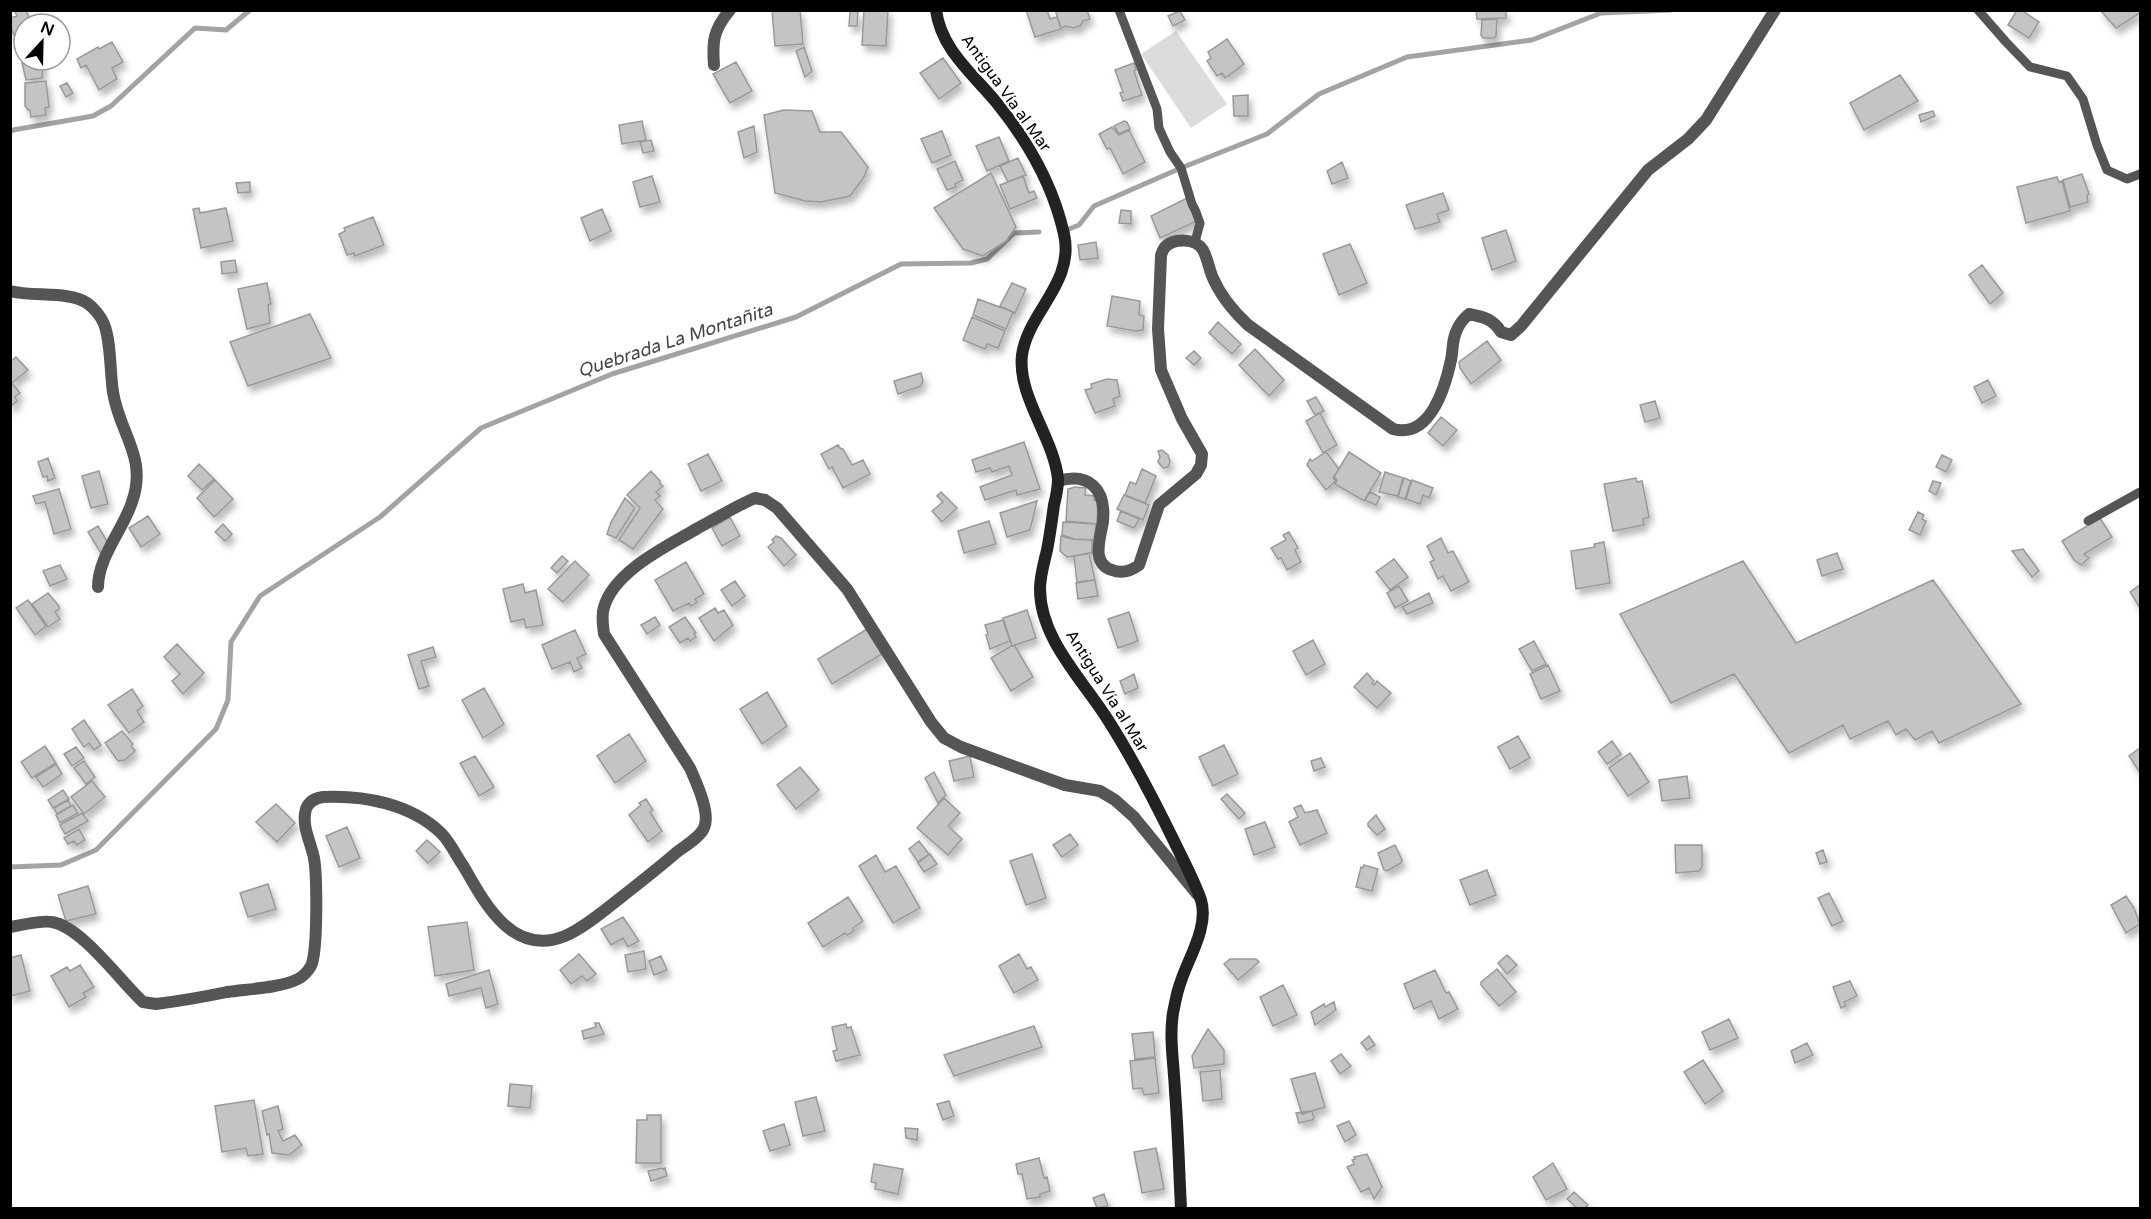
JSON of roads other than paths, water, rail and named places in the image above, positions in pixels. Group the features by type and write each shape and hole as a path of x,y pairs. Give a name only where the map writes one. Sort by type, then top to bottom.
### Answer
{"main road":[{"name":"Antigua Vía al Mar","path":"936,10 938,26 954,53 995,101 1028,145 1041,169 1065,237 1064,265 1053,293 1026,340 1022,357 1027,390 1051,449 1058,481 1040,588 1043,613 1054,639 1109,721 1153,797 1200,898 1202,920 1180,984 1173,1014 1170,1042 1175,1086 1181,1209"}],"street":[{"path":"714,65 712,44 719,23 730,10"},
{"path":"1058,481 1073,477 1088,481 1096,488 1102,506 1103,520 1098,550 1101,560 1109,569 1122,572 1138,565 1159,505 1196,474 1201,465 1202,454 1182,419 1161,370 1158,329 1161,256 1164,248 1185,240 1195,242 1202,249 1223,296 1234,312 1248,325 1393,429 1410,432 1425,421 1438,401 1451,360 1455,334 1461,321 1470,314 1488,318 1501,332 1511,335 1521,326 1648,170 1688,139 1706,120 1775,10"},
{"path":"10,291 41,296 77,297 88,304 105,325 113,393 133,449 137,478 132,503 103,565 98,587"},
{"path":"10,927 52,921 65,927 81,938 143,1002 156,1004 253,989 297,979 312,965 316,948 315,868 305,819 306,808 312,800 320,797 340,797 388,804 428,822 452,846 496,918 510,930 534,940 550,940 565,936 594,919 651,875 704,830 706,820 699,788 690,768 604,634 602,620 604,607 617,585 656,552 756,498 765,500 777,508 847,589 931,722 944,738 962,747 1065,785 1100,791 1115,800 1134,817 1200,898"}],"lane":[{"path":"1119,10 1157,109 1160,128 1170,152 1181,168 1200,223 1195,242"},
{"path":"1978,10 2030,67 2067,76 2083,99 2107,170 2127,178 2140,174"},
{"path":"2088,521 2140,492"}],"waterway":[{"path":"10,132 93,116 111,106 195,28 226,30 250,10"},
{"name":"Quebrada La Montañita","path":"1069,229 1079,225 1094,206 1267,134 1319,94 1407,57 1532,40 1601,13 1671,10"},
{"name":"Quebrada La Montañita","path":"10,867 61,865 96,850 216,729 228,700 231,642 260,596 380,517 481,428 612,374 796,317 901,264 971,263 987,259 1014,233 1039,232"}]}
